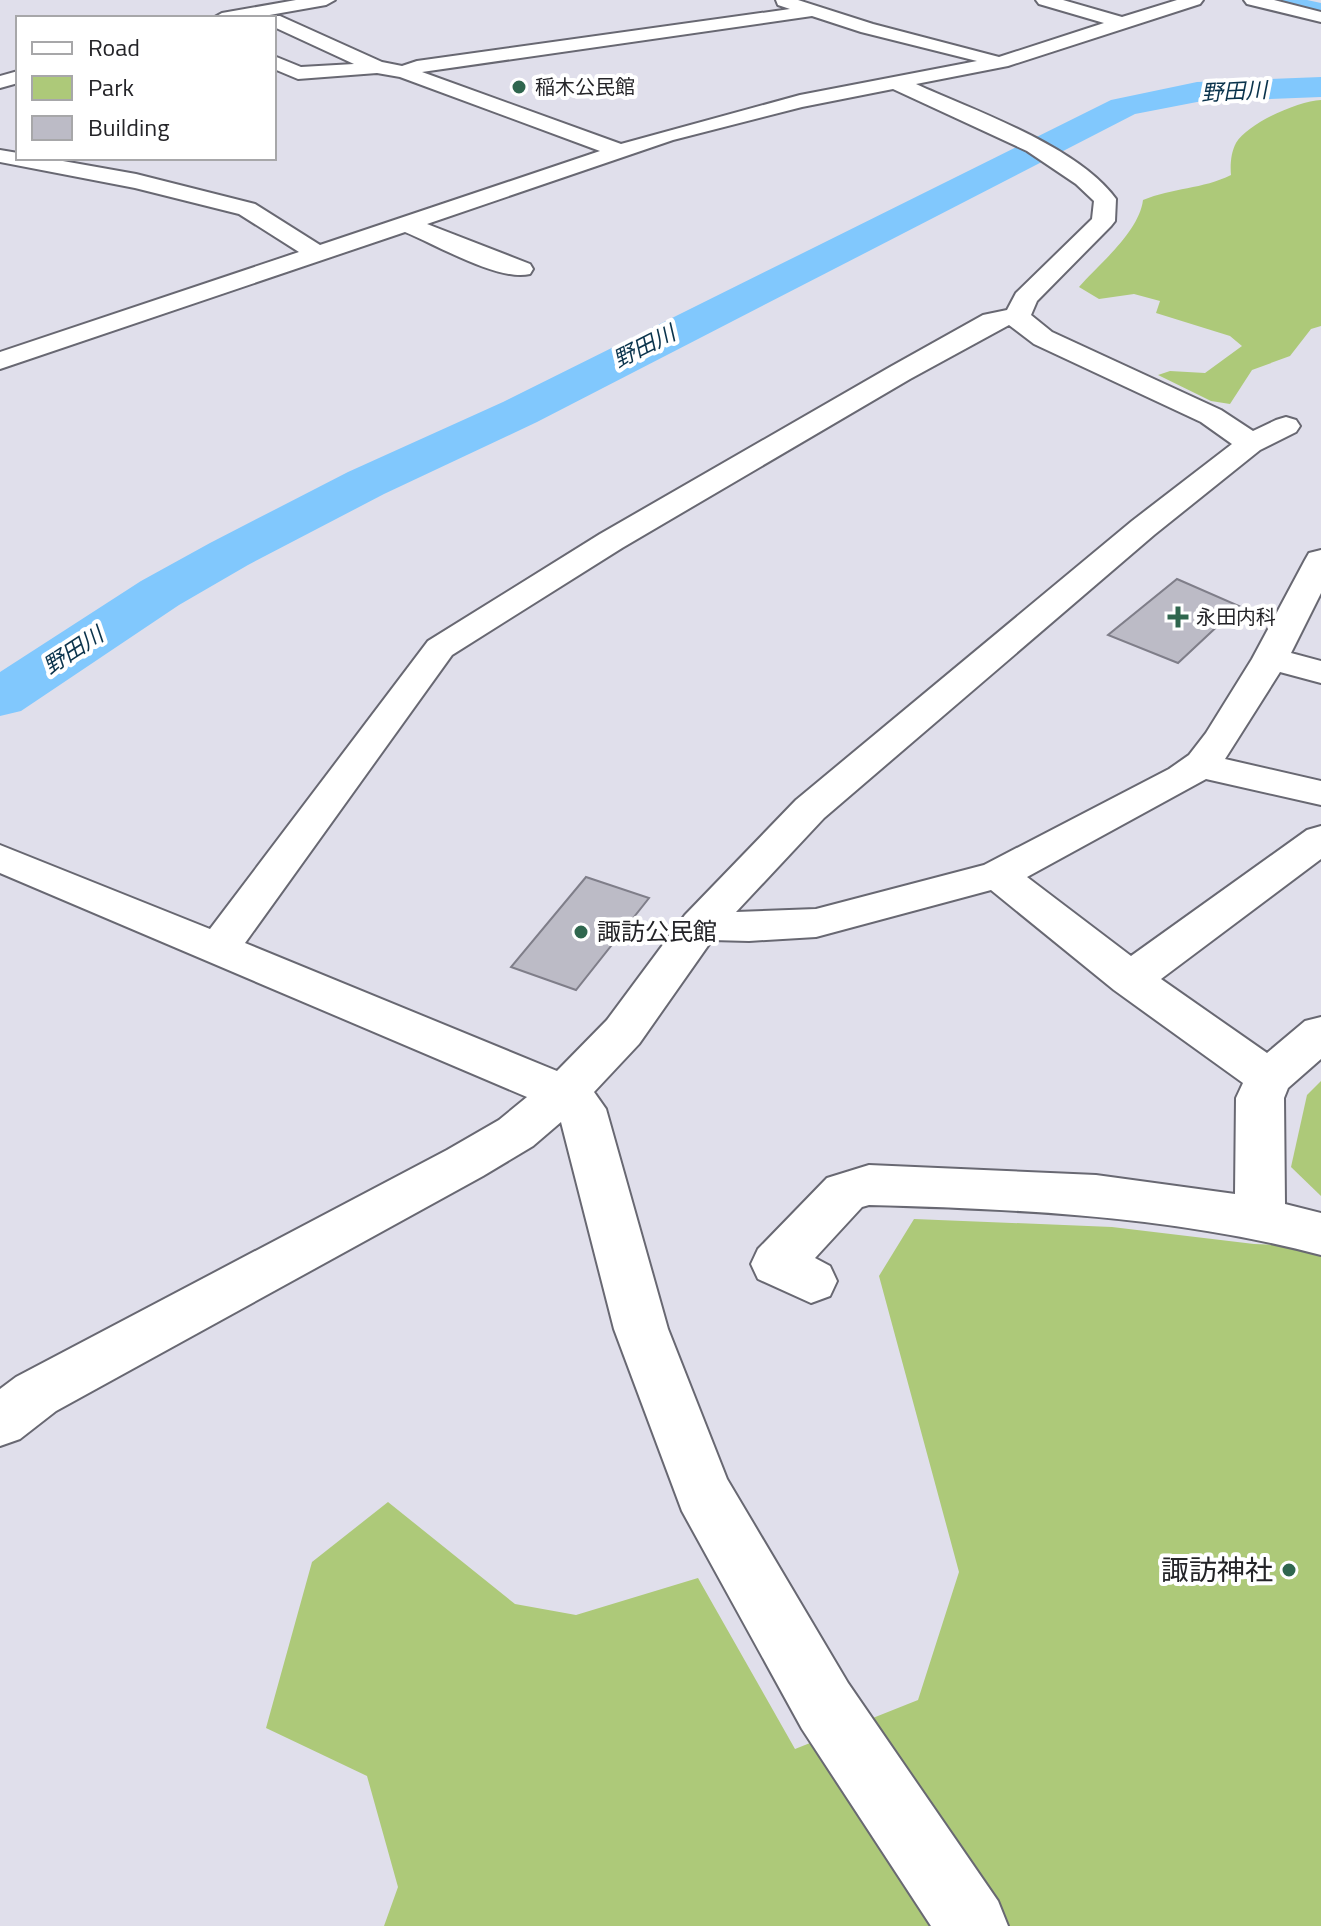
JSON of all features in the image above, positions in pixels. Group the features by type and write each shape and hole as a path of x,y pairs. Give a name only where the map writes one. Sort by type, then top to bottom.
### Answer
{"street":[{"path":"230,16 326,0"},
{"path":"782,0 810,11 1001,62"},
{"path":"1045,0 1123,23"},
{"path":"0,361 620,151 752,112 1001,62 1194,0"},
{"path":"1253,0 1321,17"},
{"path":"251,11 264,16"},
{"path":"404,72 417,67 810,11"},
{"path":"276,21 377,67 404,72 620,151"},
{"path":"276,63 298,73"},
{"path":"276,85 298,73 377,67"},
{"path":"0,1421 36,1394 516,1133 564,1093 623,1032 700,925 810,809 1143,528 1268,435 1231,427 1043,338 1022,324 1018,315 1025,298 1103,221 1105,199 1083,176 1040,151 899,84"},
{"path":"54,161 247,209 320,255"},
{"path":"408,225 450,241 473,255 521,269"},
{"path":"219,947 440,648 611,541 913,365 992,321 1018,315"},
{"path":"700,925 749,927 816,923 998,875 1183,777 1203,763 1222,737 1270,659 1319,567"},
{"path":"1270,659 1321,672"},
{"path":"1203,763 1221,771 1321,793"},
{"path":"1130,979 1321,839"},
{"path":"0,858 564,1093 582,1109 641,1329 703,1492 825,1706 973,1926"},
{"path":"998,875 1130,979 1269,1078"},
{"path":"1260,1216 1260,1098 1269,1078 1321,1033"},
{"path":"811,1281 777,1264 845,1192 869,1185 1103,1194 1260,1216 1321,1234"}],"green space":[{"path":"1321,100 1321,326 1311,329 1290,356 1252,370 1230,404 1211,401 1158,375 1170,371 1205,373 1242,346 1230,336 1156,313 1160,301 1134,294 1099,299 1079,287 1127,235 1143,200 1231,175 1234,147 1242,135 1287,109"},
{"path":"1321,1081 1321,1196 1291,1167 1307,1095"},
{"path":"914,1219 1112,1227 1254,1244 1317,1247 1321,1236 1321,1926 384,1926 398,1887 367,1776 266,1728 312,1562 388,1502 515,1604 576,1615 698,1578 795,1749 918,1700 959,1572 879,1276"}],"building":[{"path":"1177,579 1239,606 1178,663 1108,635"},
{"name":"諏訪公民館","path":"586,877 649,898 576,990 511,967"}],"waterway":[{"path":"1273,0 1321,12"},
{"name":"野田川","path":"0,698 160,593 229,554 366,483 520,412 1123,107 1197,92 1321,87"}],"place":[{"name":"稲木公民館","path":"519,87"},
{"name":"永田内科","path":"1178,617"},
{"name":"諏訪公民館","path":"581,932"},
{"name":"諏訪神社","path":"1289,1570"}]}
